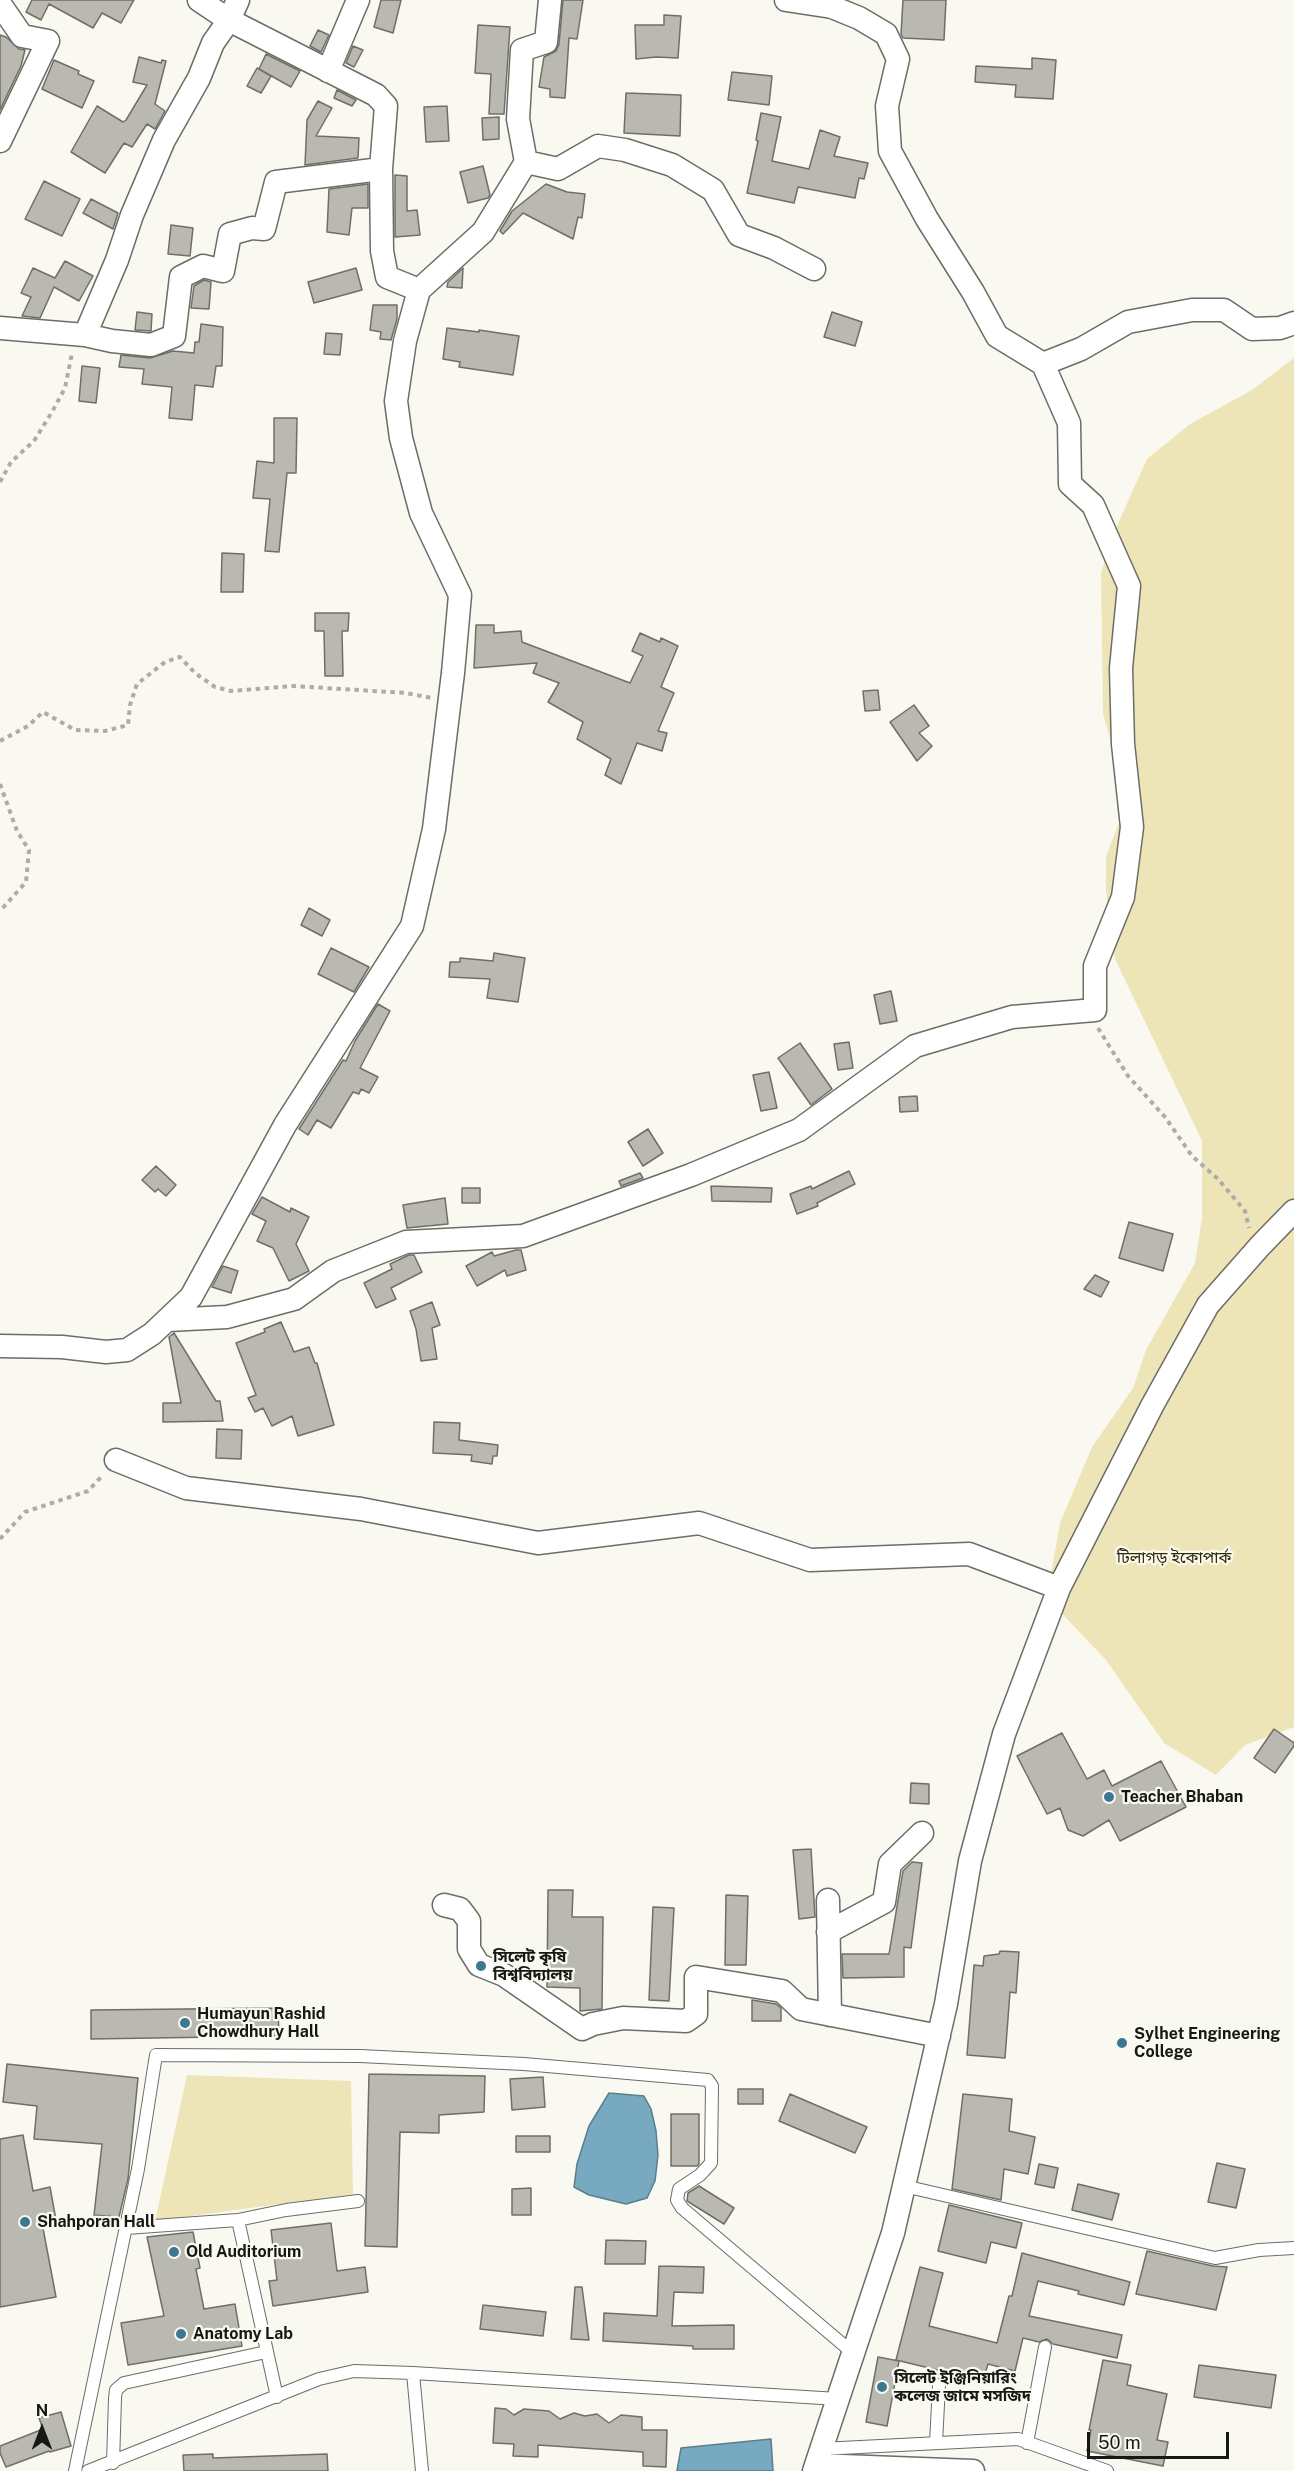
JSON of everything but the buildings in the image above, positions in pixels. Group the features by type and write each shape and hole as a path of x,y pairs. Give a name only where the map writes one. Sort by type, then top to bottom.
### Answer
{"street":[{"path":"199,0 233,10 328,71 376,95 386,106 381,169 382,251 387,277 419,290"},
{"path":"328,71 358,0"},
{"path":"0,1346 62,1347 106,1352 127,1350 152,1334 191,1298 285,1125 412,926 434,829 460,595 421,513 400,438 396,401 405,341 419,290 483,232 526,162 518,119 522,50 546,42 550,0"},
{"path":"168,1320 227,1317 294,1299 333,1271 406,1242 523,1236 691,1175 799,1130 915,1046 1012,1017 1095,1010 1095,966 1123,897 1132,827 1123,744 1121,668 1130,586 1093,505 1070,484 1069,423 1043,364 998,336 927,219 890,151 887,106 898,59 886,34 851,8 786,0"},
{"path":"0,4 22,36 48,41 0,141"},
{"path":"85,335 164,140 199,78 213,43 233,10"},
{"path":"526,162 558,169 598,146 625,150 672,165 712,190 739,235 774,248 814,269"},
{"path":"0,328 85,335 112,341 151,345 174,336 181,278 203,266 223,271 230,234 252,228 264,229 276,182 381,169"},
{"path":"1043,364 1081,349 1128,322 1192,310 1224,310 1252,329 1280,328 1294,323"},
{"path":"974,2471 817,2462 893,2233 939,2036 970,1862 1004,1734 1059,1588 1152,1406 1208,1305 1294,1211"},
{"path":"117,1460 186,1488 361,1509 538,1543 699,1524 810,1560 969,1554 1059,1588"},
{"path":"828,1932 884,1902 890,1864 922,1833"},
{"path":"828,1900 830,2015"},
{"path":"444,1905 460,1909 469,1921 469,1949 479,1965 504,1975 582,2029 623,2018 686,2021 696,2014 696,1977 782,1991 801,2009 939,2036"}],"lane":[{"path":"75,2471 126,2228 156,2055 360,2056 524,2064 708,2080 712,2086 711,2163 700,2175 680,2189 677,2200 682,2208 853,2353"},
{"path":"904,2186 1215,2258 1259,2250 1294,2248"},
{"path":"126,2228 238,2220 286,2210 358,2201"},
{"path":"238,2220 277,2397"},
{"path":"1027,2443 1045,2347"},
{"path":"113,2463 116,2390 124,2383 266,2352"},
{"path":"88,2471 320,2379 354,2371 838,2399"},
{"path":"413,2373 422,2471"},
{"path":"936,2443 939,2385"},
{"path":"817,2462 936,2443 1018,2439 1107,2471"}],"path":[{"path":"0,482 11,462 34,441 52,412 65,388 70,355 85,335"},
{"path":"0,741 28,726 43,712 75,730 105,731 128,725 130,705 138,684 165,662 180,657 195,673 214,687 231,691 293,686 406,693 449,701"},
{"path":"0,784 17,831 29,850 26,882 0,911"},
{"path":"1095,1010 1098,1031 1128,1076 1165,1117 1192,1156 1218,1179 1245,1211 1255,1252"},
{"path":"0,1539 25,1512 88,1491 117,1460"}],"green space":[{"name":"টিলাগড় ইকোপার্ক","path":"1294,358 1294,1727 1245,1745 1216,1775 1164,1743 1106,1660 1047,1598 1060,1523 1092,1447 1133,1388 1146,1350 1195,1263 1202,1218 1202,1141 1115,959 1106,890 1106,856 1119,823 1112,746 1103,713 1101,573 1112,537 1147,459 1190,424 1252,390"},
{"path":"187,2075 351,2081 353,2194 155,2221"}],"water":[{"path":"609,2093 644,2096 651,2109 656,2131 658,2155 655,2181 647,2198 626,2204 589,2195 574,2187 577,2164 589,2126"},
{"path":"771,2439 773,2471 677,2471 681,2448"}],"place":[{"name":"Teacher Bhaban","path":"1109,1797"},
{"name":"সিলেট কৃষি বিশ্ববিদ্যালয়","path":"481,1966"},
{"name":"Humayun Rashid Chowdhury Hall","path":"185,2023"},
{"name":"Sylhet Engineering College","path":"1122,2043"},
{"name":"Shahporan Hall","path":"25,2222"},
{"name":"Old Auditorium","path":"174,2252"},
{"name":"Anatomy Lab","path":"181,2334"},
{"name":"সিলেট ইঞ্জিনিয়ারিং কলেজ জামে মসজিদ","path":"882,2387"}]}
